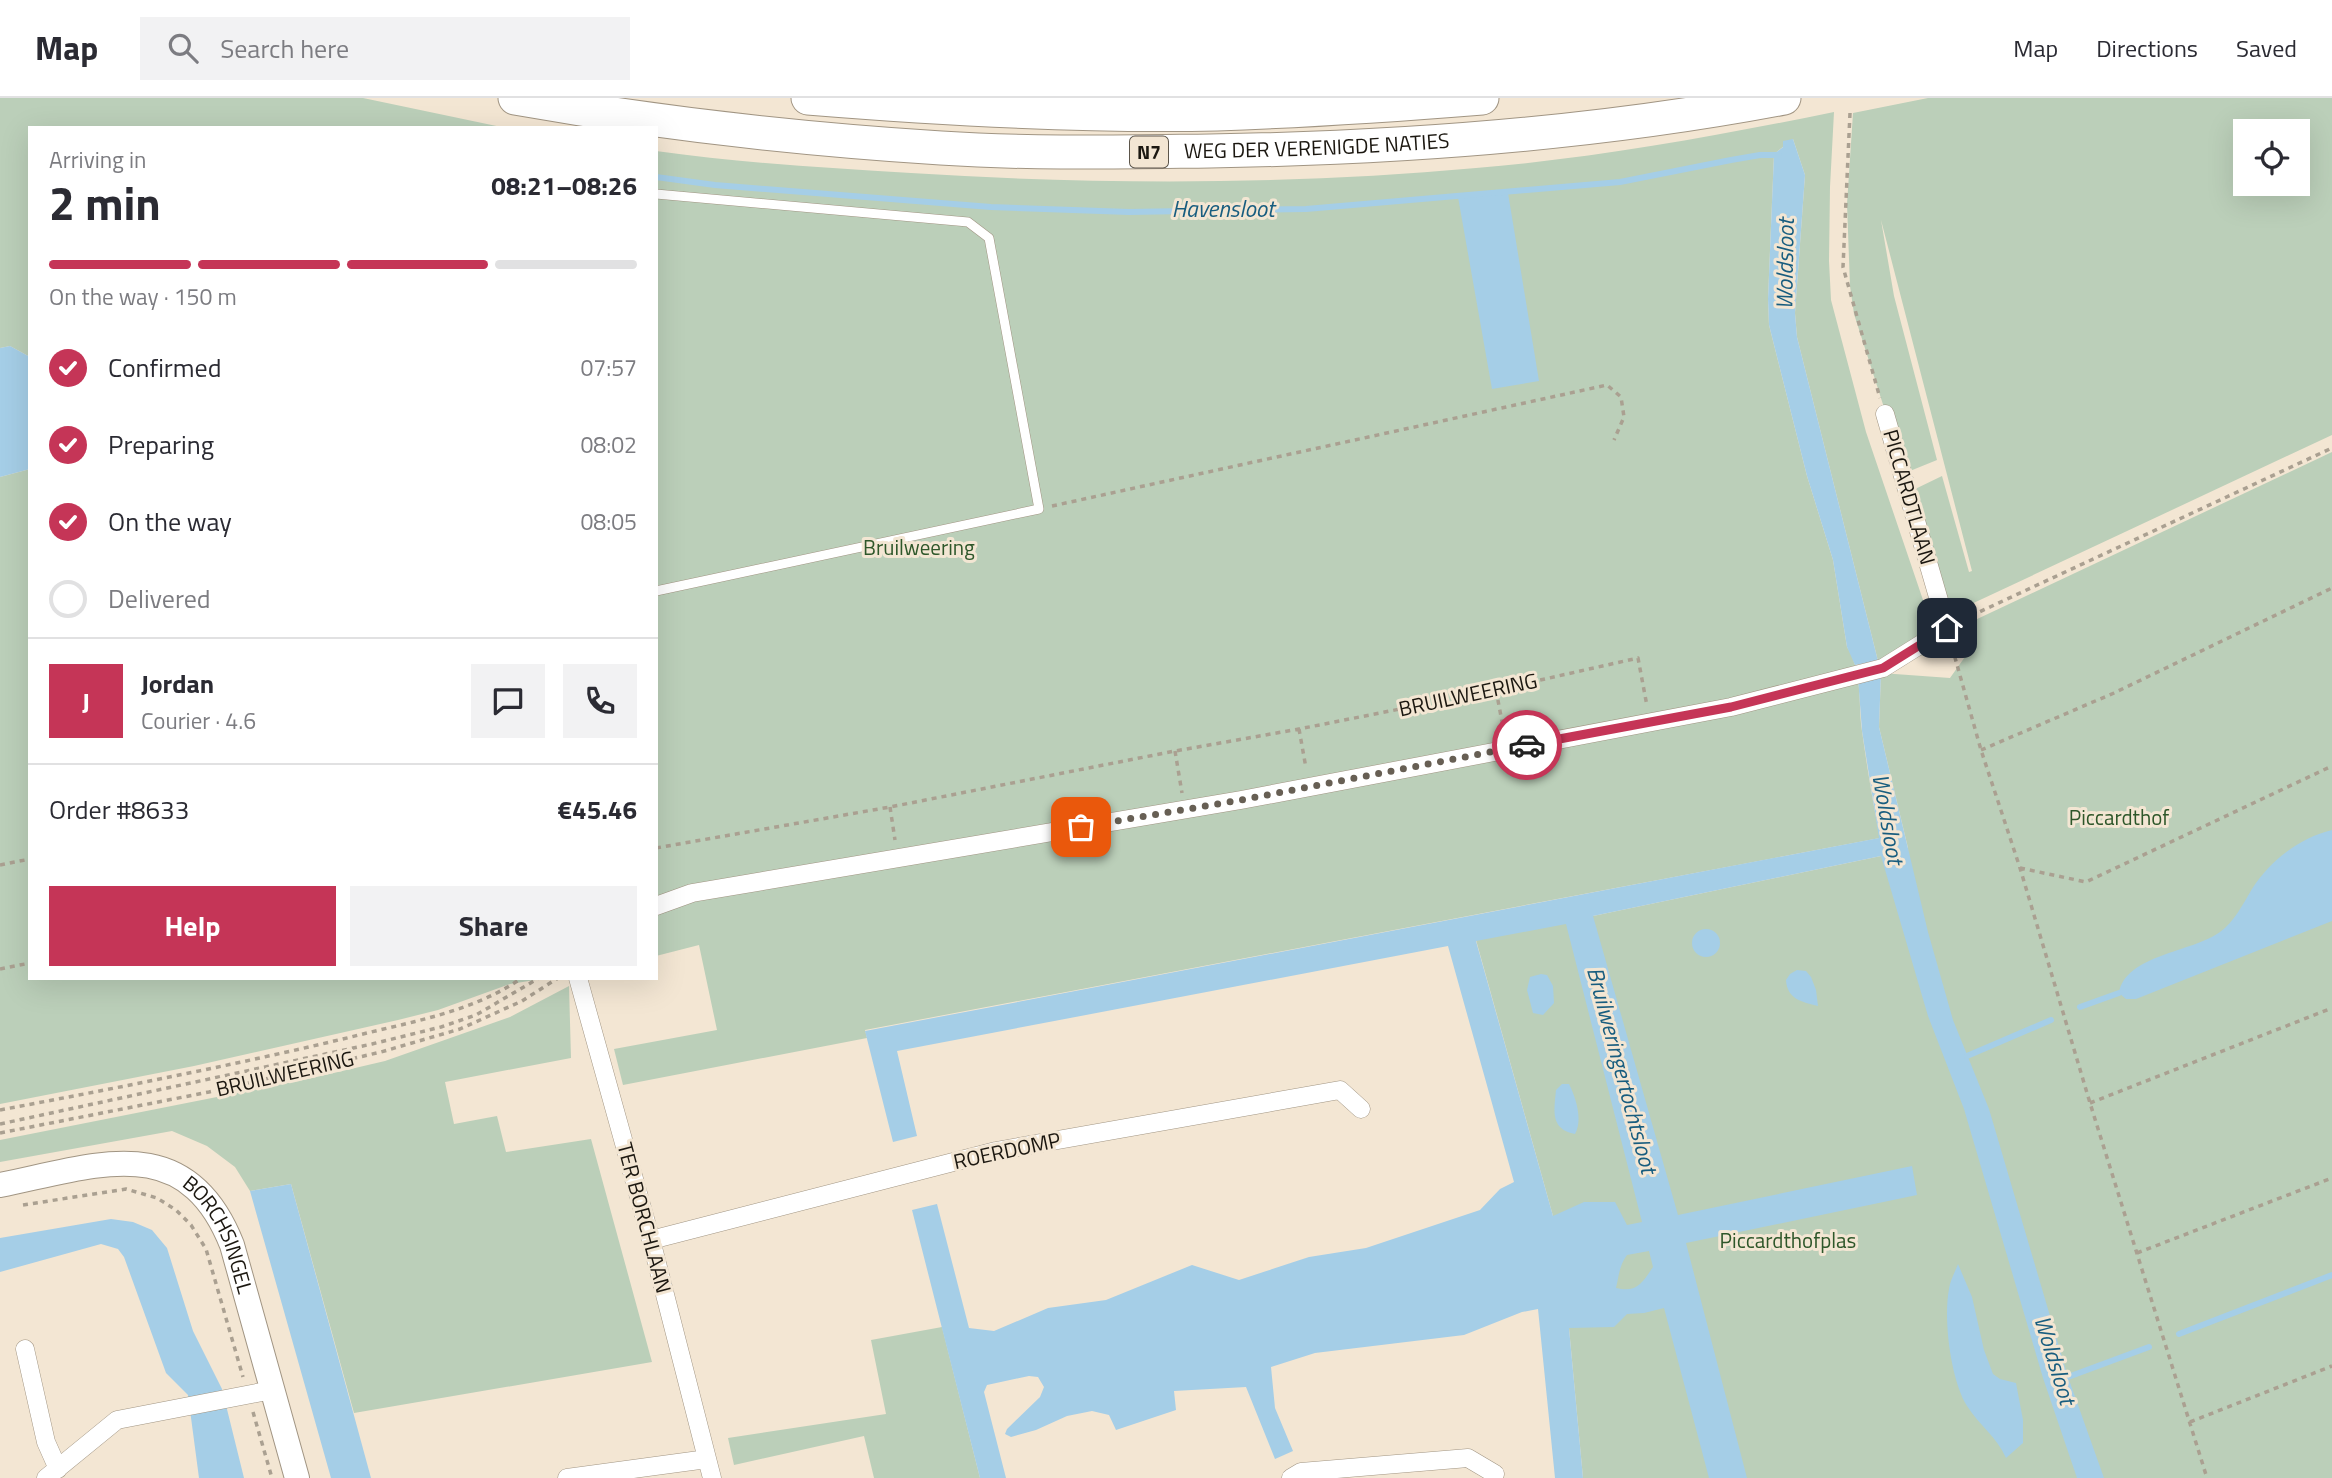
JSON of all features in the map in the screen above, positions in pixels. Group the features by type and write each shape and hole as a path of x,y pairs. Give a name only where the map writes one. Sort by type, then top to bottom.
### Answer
{"highway":[{"name":"WEG DER VERENIGDE NATIES","path":"515,98 598,113 769,133 943,148 1086,153 1402,145 1546,132 1666,117 1784,98"},
{"name":"WEG DER VERENIGDE NATIES","path":"808,98 1045,113 1216,114 1482,98"}],"main road":[{"name":"BORCHSINGEL","path":"0,1185 106,1163 127,1162 165,1170 189,1183 206,1199 224,1226 232,1245 297,1478"}],"street":[{"name":"PICCARDTLAAN","path":"1885,414 1947,628"},
{"path":"658,905 692,893 1185,809 1731,707 1883,668 1947,628"},
{"name":"TER BORCHLAAN","path":"579,980 651,1240 712,1478"},
{"name":"ROERDOMP","path":"651,1240 996,1151 1340,1090 1361,1109"},
{"path":"25,1349 52,1474 117,1420 272,1390"},
{"path":"1292,1478 1301,1472 1468,1458 1495,1474"},
{"path":"567,1478 707,1459"}],"lane":[{"path":"658,194 968,222 989,238 1039,509 658,591"}],"path":[{"path":"1850,113 1843,267 1885,414"},
{"path":"1039,509 1607,385 1622,397 1624,418 1614,440"},
{"path":"2207,1478 2020,868 1981,750 1947,628 2332,448"},
{"path":"1981,750 2114,693 2332,589"},
{"name":"BRUILWEERING","path":"658,848 890,807 1299,729 1496,690 1638,658 1650,722"},
{"path":"1496,690 1508,749"},
{"path":"1299,729 1309,786"},
{"path":"1175,751 1185,809"},
{"path":"2020,868 2086,883 2332,766"},
{"path":"890,807 898,858"},
{"path":"0,865 28,859"},
{"path":"0,968 28,963"},
{"name":"BRUILWEERING","path":"0,1110 300,1049 426,1018 472,1005 500,993 519,980"},
{"name":"BRUILWEERING","path":"0,1124 441,1027 476,1015 536,980"},
{"name":"BRUILWEERING","path":"0,1133 209,1092 381,1052 460,1030 522,1001 555,980"},
{"path":"2090,1103 2332,1008"},
{"path":"2137,1253 2332,1178"},
{"name":"BORCHSINGEL","path":"21,1205 126,1189 157,1198 176,1210 191,1225 206,1249 239,1395 272,1478"},
{"path":"2190,1422 2332,1366"}],"green space":[{"path":"0,98 363,98 496,126 28,126 28,356 10,346 0,348"},
{"path":"1928,98 2332,98 2332,435 1950,614 1911,491 1942,476 1969,572 1972,571 1881,220 1894,296 1937,460 1905,473 1854,314 1850,286 1847,204 1853,113"},
{"name":"Bruilweering","path":"1834,112 1830,187 1831,300 1866,432 1941,653 1878,661 1797,337 1795,313 1805,175 1793,139 1774,154 1769,325 1807,476 1833,560 1847,647 1858,677 1862,731 1880,838 865,1030 867,1038 623,1085 614,1049 717,1030 699,945 658,955 658,151 783,165 982,177 1194,181 1335,178 1476,168 1701,138"},
{"path":"2332,452 2332,1478 1583,1478 1569,1328 1553,1216 1476,940 1881,856 1908,848 1879,727 1881,673 1950,678 1967,654 1958,628"},
{"path":"28,470 28,980 535,980 510,984 438,1010 398,1020 194,1066 0,1104 0,477"},
{"path":"569,986 571,1058 445,1082 454,1124 497,1116 506,1152 591,1139 652,1362 354,1413 291,1184 250,1191 235,1167 207,1146 172,1131 0,1162 0,1140 308,1079 385,1061 510,1017"},
{"path":"942,1327 980,1478 874,1478 864,1436 734,1465 728,1438 886,1414 871,1340"}],"water":[{"name":"Woldsloot","path":"1793,139 1805,175 1795,313 1797,337 1878,661 1855,665 1847,647 1833,560 1807,476 1769,325 1774,154 1783,147 1783,141"},
{"path":"1508,193 1539,381 1492,389 1458,197"},
{"path":"10,346 28,356 28,470 0,477 0,348"},
{"path":"1881,673 1879,727 1928,932 1953,1020 1989,1109 2068,1377 2104,1478 2077,1478 2043,1378 1964,1109 1928,1016 1881,856 1593,916 1678,1215 1912,1166 1917,1195 1686,1243 1747,1478 1709,1478 1664,1308 1627,1314 1614,1327 1569,1328 1583,1478 1555,1478 1538,1309 1522,1312 1464,1335 1315,1353 1271,1367 1275,1408 1293,1451 1275,1459 1246,1387 1174,1391 1176,1410 1116,1430 1109,1415 1092,1411 1067,1416 1036,1430 1011,1437 1005,1434 1007,1429 1040,1397 1044,1387 1038,1377 1029,1376 987,1385 984,1392 1006,1478 980,1478 912,1210 937,1204 969,1328 994,1331 1048,1308 1106,1300 1192,1265 1239,1280 1309,1257 1366,1248 1480,1210 1500,1189 1514,1182 1448,946 897,1051 917,1136 893,1142 865,1031 1879,838 1862,731 1858,678","holes":["1566,924 1642,1222 1627,1225 1615,1202 1584,1202 1553,1216 1476,941","1649,1251 1653,1267 1642,1282 1634,1288 1616,1288 1627,1255"]},
{"path":"2332,830 2332,921 2136,999 2126,999 2119,993 2124,980 2146,962 2220,932 2234,918 2267,869 2297,845"},
{"path":"1706,929 1716,933 1720,943 1716,953 1706,957 1696,953 1692,943 1696,933"},
{"path":"1797,970 1806,971 1811,977 1818,1006 1801,1001 1789,992 1786,980"},
{"path":"1547,975 1553,986 1554,1003 1543,1015 1533,1013 1527,990 1530,977"},
{"path":"1562,1084 1569,1084 1576,1102 1578,1122 1575,1134 1561,1128 1555,1118 1556,1090"},
{"path":"291,1184 371,1478 331,1478 250,1191"},
{"path":"111,1219 133,1222 152,1230 167,1248 193,1331 222,1389 244,1478 199,1478 188,1395 166,1373 124,1257 118,1249 101,1244 0,1272 0,1238"},
{"path":"1958,1264 1972,1297 1984,1350 1993,1374 2000,1379 2016,1383 2023,1420 2023,1443 2006,1458 1967,1406 1953,1366 1947,1302 1950,1283"}],"waterway":[{"name":"Havensloot","path":"658,177 715,185 991,207 1129,212 1306,209 1620,182 1760,155 1779,155"},
{"path":"2080,1007 2119,993"},
{"path":"1967,1056 2051,1020"},
{"path":"2179,1334 2332,1275"},
{"name":"Woldsloot","path":"2068,1377 2149,1347"}],"way so far":[{"path":"1081,827 1241,800 1527,745"}],"route":[{"path":"1527,745 1731,707 1883,668 1947,628"}],"park label":[{"name":"Piccardthof","path":"2119,818"},
{"name":"Piccardthofplas","path":"1788,1241"}],"water label":[{"name":"Bruilweringertochtsloot","path":"1622,1070"}]}
